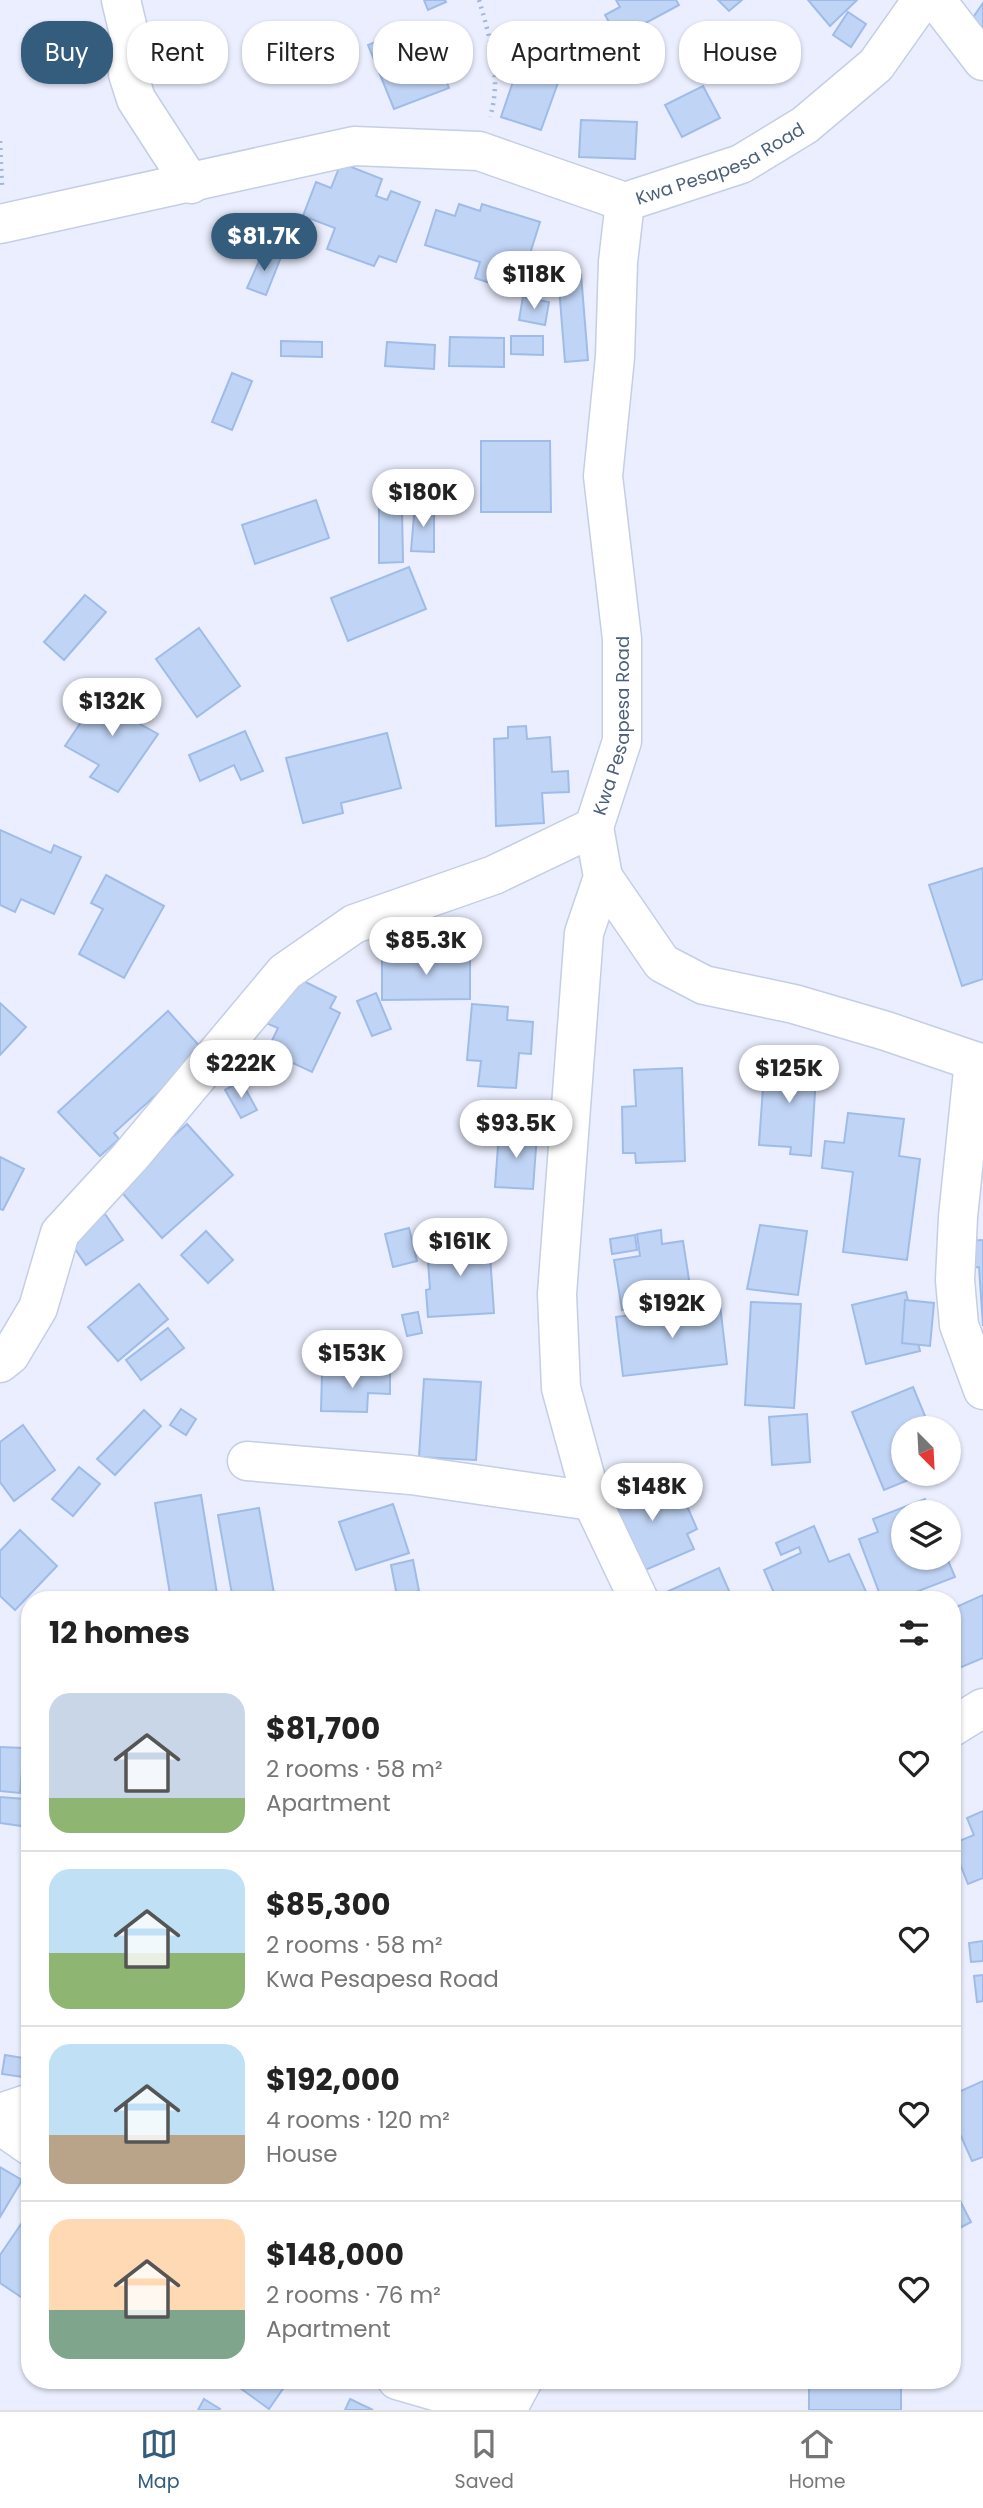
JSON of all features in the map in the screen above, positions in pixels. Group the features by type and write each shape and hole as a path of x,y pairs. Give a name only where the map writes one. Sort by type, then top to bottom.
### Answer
{"street":[{"path":"121,0 131,42 128,74 136,99 191,184"},
{"name":"Kwa Pesapesa Road","path":"0,1363 10,1355 38,1308 60,1233 130,1157 285,972 354,924 494,875 594,827 622,741 622,639 603,476 615,357 618,262 625,202 741,164 805,125 876,65 922,0"},
{"path":"936,0 983,61"},
{"path":"0,224 354,146 479,151 625,202"},
{"path":"594,827 603,877 662,964 704,985 794,1004 887,1031 978,1063 958,1217 955,1280 959,1325 983,1390"},
{"path":"603,877 584,933 557,1294 561,1388 592,1501 635,1591"},
{"path":"247,1461 411,1475 592,1501"},
{"path":"961,1721 983,1708"},
{"path":"0,2113 21,2106"},
{"path":"0,2125 21,2140"},
{"path":"428,2389 500,2410"},
{"path":"507,2410 518,2389"}],"path":[{"path":"479,151 493,107 493,48 480,0"}],"building":[{"path":"424,0 445,0 446,2 428,10"},
{"path":"616,0 676,0 679,5 649,21 608,21 605,15 620,7"},
{"path":"718,0 742,0 729,11"},
{"path":"808,0 857,0 830,26"},
{"path":"983,3 983,38 967,26"},
{"path":"848,12 866,24 851,47 833,35"},
{"path":"373,43 373,57 368,45"},
{"path":"384,84 447,84 449,88 394,109"},
{"path":"512,84 557,84 541,130 501,117"},
{"path":"703,86 720,118 682,137 665,105"},
{"path":"581,120 637,122 635,159 579,157"},
{"path":"341,163 382,179 376,196 387,200 391,191 420,202 396,262 379,256 374,266 327,249 335,228 303,216 316,182 331,188"},
{"path":"459,204 480,211 482,204 540,222 522,279 513,276 508,289 475,278 480,262 425,245 436,210 455,216"},
{"path":"264,250 281,257 266,295 247,288"},
{"path":"581,274 588,360 565,362 558,275"},
{"path":"523,297 549,302 545,325 519,320"},
{"path":"511,336 543,336 543,355 511,354"},
{"path":"450,337 504,338 504,367 449,366"},
{"path":"281,341 322,342 322,357 281,356"},
{"path":"387,342 435,345 434,369 385,366"},
{"path":"232,373 252,381 232,430 212,422"},
{"path":"481,441 550,441 551,512 481,512"},
{"path":"316,500 329,538 255,564 242,525"},
{"path":"415,504 434,505 434,552 411,551"},
{"path":"379,508 402,508 403,562 379,563"},
{"path":"409,567 426,609 348,641 331,598"},
{"path":"85,595 106,612 64,660 44,642"},
{"path":"199,628 240,686 197,717 156,659"},
{"path":"106,685 140,707 133,720 158,734 118,792 90,777 99,765 65,746"},
{"path":"526,726 527,739 550,737 552,772 568,771 569,792 542,793 544,823 496,826 494,739 508,738 508,727"},
{"path":"245,731 263,771 241,780 234,765 200,781 189,755"},
{"path":"387,733 401,788 341,803 343,813 303,823 286,758"},
{"path":"0,830 51,853 54,845 81,857 54,914 21,899 15,912 0,905"},
{"path":"983,868 983,979 962,986 929,885"},
{"path":"106,875 164,906 124,978 79,954 103,909 91,903"},
{"path":"402,919 413,943 461,921 469,938 422,960 431,979 410,989 382,929"},
{"path":"382,954 470,954 470,999 382,1000"},
{"path":"289,974 336,997 330,1008 340,1013 312,1072 267,1051 278,1028 266,1023"},
{"path":"376,993 391,1029 372,1036 357,1001"},
{"path":"0,1003 26,1027 0,1055"},
{"path":"472,1004 508,1007 507,1020 533,1022 531,1054 519,1053 516,1088 478,1086 481,1061 467,1060"},
{"path":"168,1011 204,1051 114,1133 119,1139 100,1156 58,1112"},
{"path":"765,1058 817,1061 811,1156 790,1154 791,1147 759,1145"},
{"path":"682,1068 685,1161 636,1163 635,1153 623,1153 622,1107 636,1106 634,1070"},
{"path":"241,1081 257,1110 241,1118 225,1090"},
{"path":"848,1113 904,1119 899,1156 920,1159 907,1260 843,1252 853,1172 822,1168 825,1141 844,1143"},
{"path":"187,1124 233,1175 162,1238 117,1187"},
{"path":"499,1132 537,1134 533,1189 495,1187"},
{"path":"0,1157 24,1169 3,1210 0,1209"},
{"path":"105,1214 123,1240 86,1265 69,1240"},
{"path":"760,1225 807,1231 798,1295 747,1289"},
{"path":"409,1228 417,1261 393,1267 385,1234"},
{"path":"661,1230 662,1244 683,1241 692,1299 622,1310 614,1260 640,1256 637,1234"},
{"path":"206,1231 233,1260 208,1283 181,1255"},
{"path":"467,1233 467,1242 489,1241 494,1313 428,1317 428,1261 436,1260 434,1235"},
{"path":"635,1235 637,1250 612,1254 610,1239"},
{"path":"983,1240 983,1326 979,1267 967,1268 965,1241"},
{"path":"139,1284 168,1319 118,1361 88,1327"},
{"path":"906,1292 920,1351 866,1364 852,1305"},
{"path":"905,1300 934,1303 930,1346 902,1343"},
{"path":"751,1302 801,1304 794,1408 745,1405"},
{"path":"720,1305 727,1364 623,1376 616,1317"},
{"path":"418,1312 422,1333 407,1336 402,1315"},
{"path":"168,1328 184,1348 141,1380 126,1360"},
{"path":"322,1372 390,1373 390,1394 368,1393 367,1412 321,1411"},
{"path":"424,1379 481,1382 476,1460 419,1457"},
{"path":"913,1387 925,1416 891,1416 891,1486 894,1486 884,1490 852,1412"},
{"path":"181,1409 196,1419 186,1435 170,1425"},
{"path":"144,1410 161,1426 115,1475 97,1459"},
{"path":"807,1414 810,1462 772,1465 769,1417"},
{"path":"23,1425 55,1470 14,1501 0,1482 0,1442"},
{"path":"79,1467 100,1484 73,1516 52,1499"},
{"path":"647,1482 652,1494 677,1483 697,1529 687,1534 694,1549 643,1571 599,1502"},
{"path":"201,1495 217,1591 170,1591 155,1503"},
{"path":"393,1504 409,1553 356,1570 339,1522"},
{"path":"259,1508 274,1591 231,1591 218,1515"},
{"path":"891,1512 891,1570 952,1570 955,1577 918,1591 879,1591 859,1539 878,1532 873,1519"},
{"path":"814,1526 829,1562 849,1554 866,1591 773,1591 764,1570 801,1553 799,1547 781,1555 776,1543"},
{"path":"20,1530 57,1566 33,1591 21,1591 21,1604 15,1610 0,1596 0,1551"},
{"path":"413,1560 419,1591 396,1591 391,1565"},
{"path":"719,1568 729,1591 669,1591"},
{"path":"983,1595 983,1658 961,1667 961,1605"},
{"path":"0,1747 21,1748 20,1793 0,1791"},
{"path":"0,1797 21,1799 21,1826 0,1823"},
{"path":"983,1811 983,1878 968,1884 961,1866 961,1840 974,1835 967,1818"},
{"path":"983,1941 983,1961 971,1962 969,1943"},
{"path":"983,1975 983,2001 977,2002 974,1976"},
{"path":"5,2055 21,2058 21,2077 2,2074"},
{"path":"983,2081 983,2157 972,2161 961,2136 961,2091"},
{"path":"0,2167 21,2182 0,2217"},
{"path":"961,2203 971,2222 961,2227"},
{"path":"21,2224 21,2297 0,2283 0,2255"},
{"path":"241,2389 283,2389 269,2409"},
{"path":"809,2389 901,2389 901,2410 809,2410"},
{"path":"204,2399 220,2409 198,2410"},
{"path":"350,2399 373,2410 345,2410"}]}
